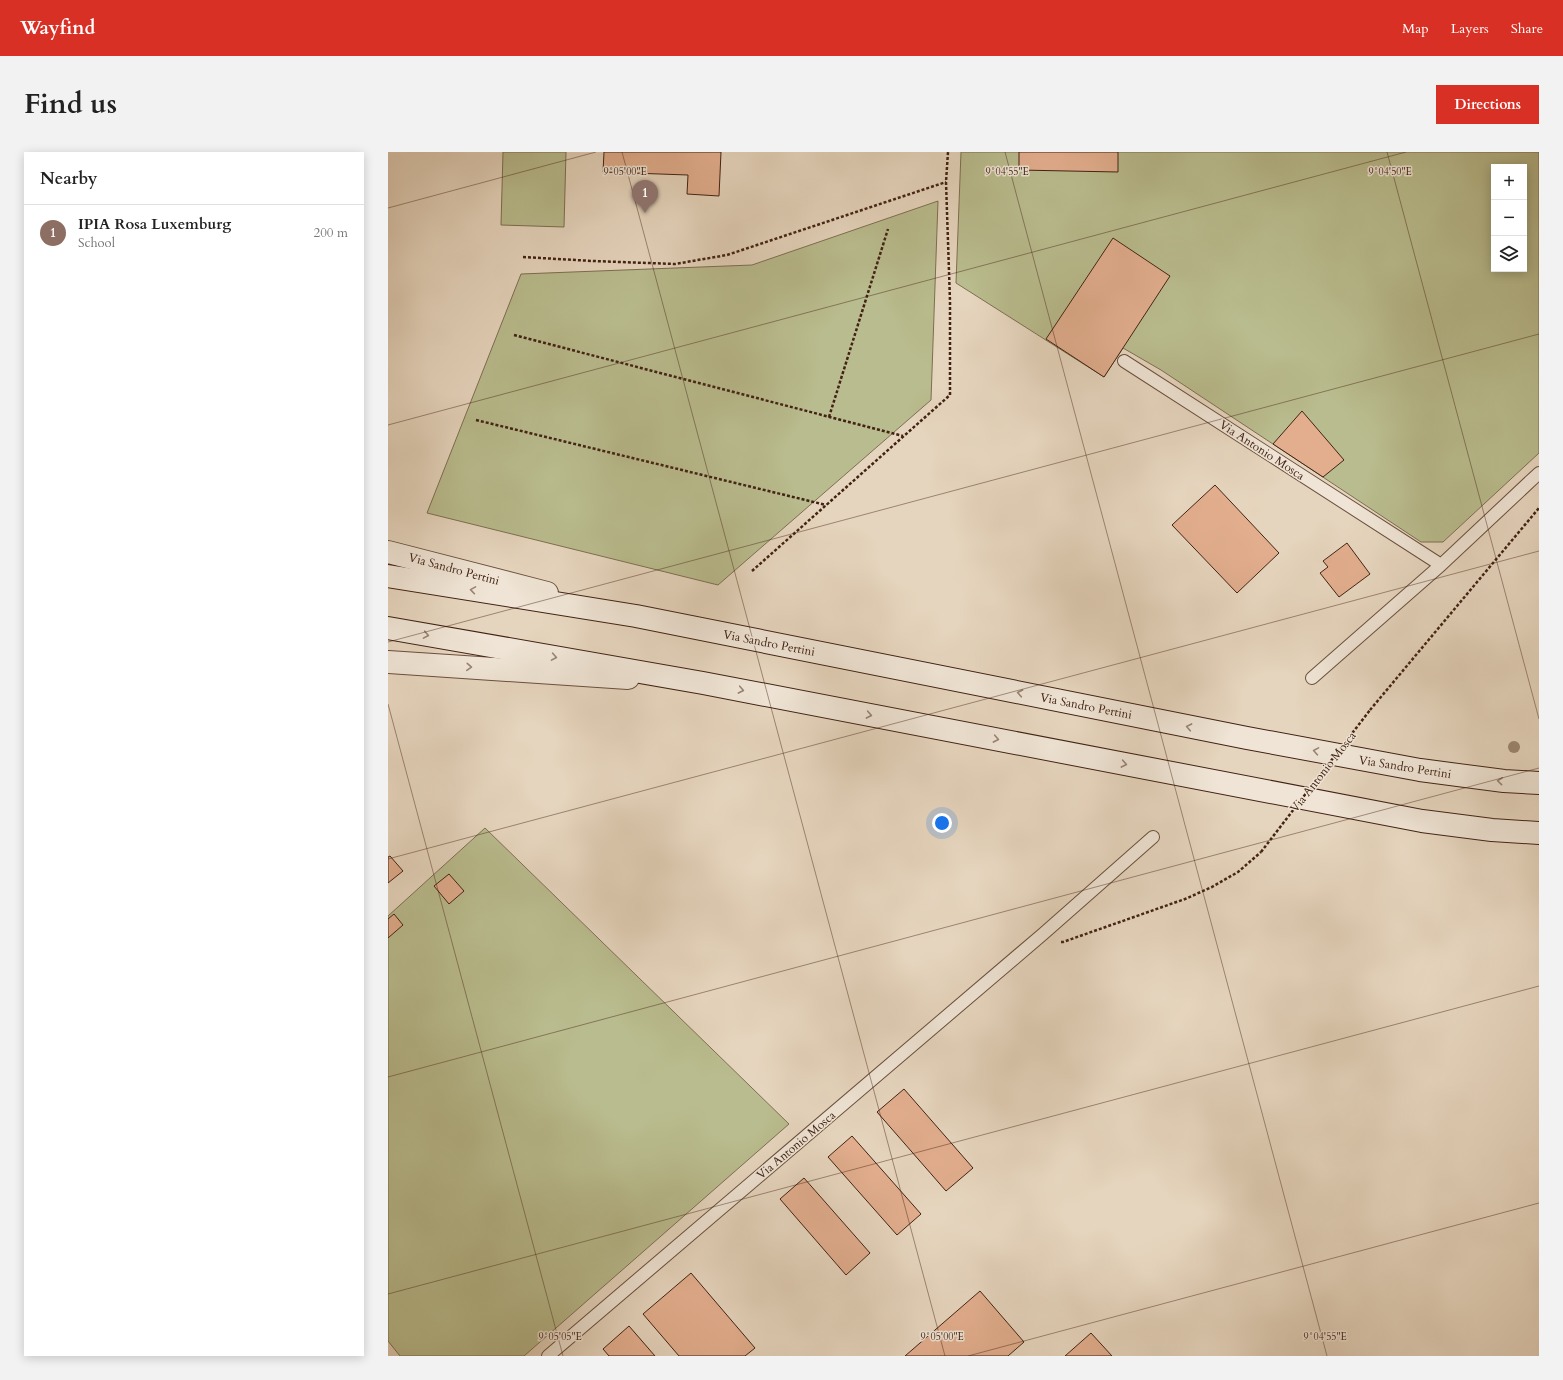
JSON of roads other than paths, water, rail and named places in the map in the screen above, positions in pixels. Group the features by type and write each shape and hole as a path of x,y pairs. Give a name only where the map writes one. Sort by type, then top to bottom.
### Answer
{"main road":[{"name":"Via Sandro Pertini","path":"388,552 636,616"},
{"name":"Via Sandro Pertini","path":"388,576 636,616 1389,765 1504,781 1539,783"},
{"path":"388,628 703,683 1422,821 1492,830 1539,833"},
{"path":"388,662 703,683"}],"lane":[{"name":"Via Antonio Mosca","path":"1124,361 1441,565"},
{"path":"1312,678 1441,565 1539,473"},
{"name":"Via Antonio Mosca","path":"548,1356 1043,934 1153,837"}],"place":[{"name":"IPIA Rosa Luxemburg","path":"645,213"}]}
